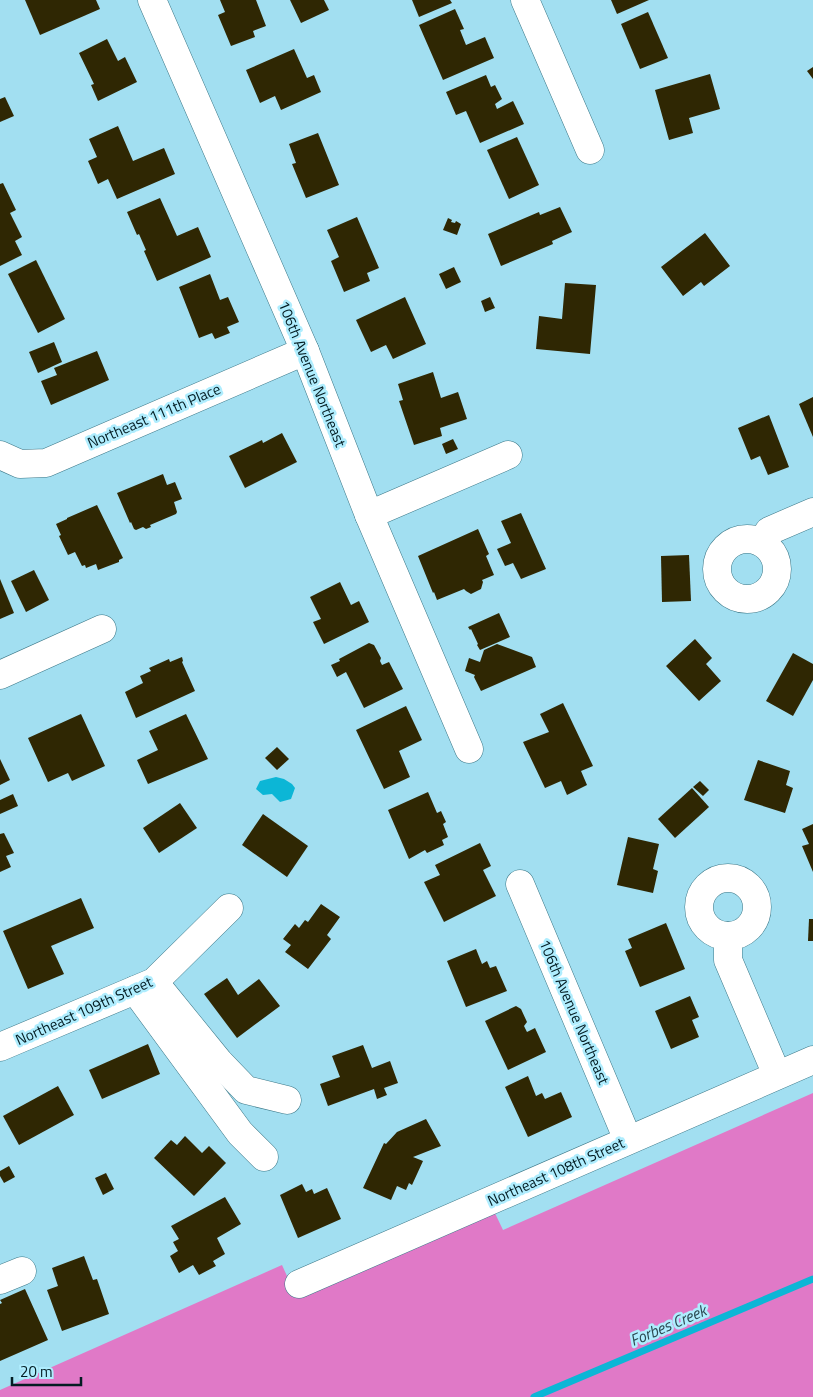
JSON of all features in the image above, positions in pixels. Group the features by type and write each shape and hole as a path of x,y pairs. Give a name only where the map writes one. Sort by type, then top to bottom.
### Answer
{"street":[{"name":"106th Avenue Northeast","path":"152,0 305,351 369,515 469,749"},
{"path":"525,0 590,150"},
{"name":"Northeast 111th Place","path":"0,455 20,464 46,463 305,351"},
{"path":"369,515 508,455"},
{"path":"763,542 769,531 813,512"},
{"path":"0,675 102,629"},
{"name":"106th Avenue Northeast","path":"520,884 628,1140"},
{"name":"Northeast 109th Street","path":"0,1047 145,986 229,908"},
{"path":"728,936 728,960 777,1076"},
{"path":"145,986 246,1090 287,1100"},
{"path":"145,986 240,1133 264,1157"},
{"name":"Northeast 108th Street","path":"299,1284 813,1060"}],"shaded area":[{"path":"813,1093 813,1397 0,1397 0,1390 282,1265 296,1296 493,1209 503,1230"}],"water":[{"path":"276,777 284,779 295,788 291,799 280,802 272,794 263,795 256,789 260,781"}],"building":[{"path":"25,0 96,0 100,9 40,35"},
{"path":"220,0 256,0 266,26 253,31 255,37 231,46 218,15 225,12"},
{"path":"290,0 324,0 329,10 301,23"},
{"path":"412,0 450,0 452,3 419,17"},
{"path":"611,0 649,0 617,14"},
{"path":"455,9 464,29 460,30 466,45 485,37 494,58 443,80 419,25"},
{"path":"648,12 668,58 640,69 621,24"},
{"path":"107,39 118,61 125,57 137,82 98,101 91,85 94,84 79,53"},
{"path":"294,49 307,78 314,75 321,92 281,110 275,96 260,103 246,70"},
{"path":"813,67 813,79 807,71"},
{"path":"710,74 720,109 689,118 693,133 669,140 655,90"},
{"path":"486,75 491,87 495,85 502,99 495,104 497,109 513,101 524,124 480,143 466,111 456,115 446,92"},
{"path":"5,97 14,116 0,122 0,99"},
{"path":"118,126 133,161 164,148 175,174 117,199 108,179 98,184 88,161 97,157 89,139"},
{"path":"318,133 339,185 306,198 292,164 296,163 289,144"},
{"path":"517,137 539,185 509,199 487,150"},
{"path":"3,183 16,210 10,213 22,237 15,241 22,255 0,266 0,184"},
{"path":"160,198 177,236 198,227 211,257 157,281 144,251 146,250 127,212"},
{"path":"560,207 572,232 552,241 553,244 501,266 488,234 539,212 540,215"},
{"path":"357,217 379,268 367,273 370,281 344,292 331,261 339,257 327,230"},
{"path":"448,218 452,220 451,222 455,223 456,221 461,224 457,235 443,230"},
{"path":"705,233 730,266 704,286 701,282 683,296 661,267"},
{"path":"36,260 65,319 38,333 8,274"},
{"path":"454,267 461,282 446,289 439,274"},
{"path":"210,274 220,300 228,297 239,322 227,327 230,333 215,339 212,333 199,338 179,287"},
{"path":"565,283 596,285 590,354 536,349 539,316 562,319"},
{"path":"405,297 426,344 393,359 386,345 371,352 356,320"},
{"path":"490,297 495,308 485,312 481,301"},
{"path":"54,342 62,362 38,373 29,352"},
{"path":"97,351 109,380 51,405 41,381 57,375 54,368"},
{"path":"433,372 441,398 458,392 467,419 440,428 442,436 414,445 399,401 403,400 398,384"},
{"path":"813,397 813,437 799,404"},
{"path":"769,415 789,467 768,475 760,456 751,460 738,428"},
{"path":"282,433 297,462 245,488 229,456 262,440 263,443"},
{"path":"453,439 458,449 446,454 442,444"},
{"path":"163,474 167,485 175,482 182,499 174,502 176,514 150,525 151,527 146,529 143,527 134,529 117,493"},
{"path":"97,505 123,558 119,562 98,570 96,564 86,568 85,565 82,566 75,552 68,555 59,536 61,535 56,524"},
{"path":"521,513 546,569 521,579 513,563 505,566 497,549 511,543 501,521"},
{"path":"478,529 489,554 486,556 494,575 482,580 481,589 471,594 464,589 437,600 418,556"},
{"path":"689,555 691,601 662,602 661,556"},
{"path":"34,570 49,600 26,612 11,581"},
{"path":"0,579 14,613 0,619"},
{"path":"340,582 351,605 359,601 369,622 324,644 313,622 321,619 310,597"},
{"path":"499,613 510,637 480,650 471,629 468,627"},
{"path":"695,639 712,658 706,664 721,681 699,701 666,666"},
{"path":"369,643 374,645 381,658 382,665 389,662 403,689 364,708 346,672 337,677 331,665"},
{"path":"497,644 532,657 536,667 481,691 474,677 475,675 465,671 469,658 480,662 484,650"},
{"path":"793,653 813,664 813,680 793,716 766,701"},
{"path":"182,657 182,662 195,691 136,718 125,692 143,683 140,676 151,671 149,668 169,659 170,662"},
{"path":"563,703 593,766 581,771 587,785 567,795 561,781 545,788 523,742 549,732 540,714"},
{"path":"406,706 422,740 399,751 410,777 384,789 356,730"},
{"path":"81,714 105,766 72,781 68,773 48,782 28,738"},
{"path":"186,714 208,759 148,784 137,760 158,750 149,731"},
{"path":"277,747 289,759 277,770 265,758"},
{"path":"0,759 10,780 0,785"},
{"path":"758,760 790,771 786,785 793,788 785,813 744,800"},
{"path":"700,781 709,790 703,796 693,787"},
{"path":"692,788 709,807 675,838 658,819"},
{"path":"428,792 437,813 441,811 446,822 443,824 448,837 442,840 444,845 427,853 425,850 409,859 388,810"},
{"path":"13,794 18,806 0,814 0,800"},
{"path":"180,803 197,828 159,853 143,828"},
{"path":"263,814 308,846 287,877 242,845"},
{"path":"813,824 813,872 802,846 809,844 802,829"},
{"path":"4,833 14,853 6,856 11,867 0,872 0,834"},
{"path":"628,837 659,844 653,869 658,871 653,893 617,885"},
{"path":"480,843 491,866 483,870 496,896 444,922 424,882 440,875 435,865"},
{"path":"81,898 94,928 51,946 64,974 28,989 3,931"},
{"path":"321,904 340,917 327,935 331,939 308,969 285,952 291,945 283,939 295,924 299,928 305,920 308,922"},
{"path":"809,919 813,919 813,941 808,941"},
{"path":"666,923 685,969 640,987 625,951 632,948 628,939"},
{"path":"476,949 482,964 487,961 490,968 496,966 507,991 466,1007 447,961"},
{"path":"227,978 238,995 259,979 280,1006 237,1038 204,994"},
{"path":"690,996 699,1017 692,1020 699,1037 671,1049 655,1011"},
{"path":"516,1006 521,1009 527,1022 524,1026 527,1032 535,1028 546,1052 508,1070 485,1021"},
{"path":"148,1044 160,1074 102,1099 89,1070"},
{"path":"363,1045 372,1068 390,1061 398,1083 384,1088 387,1095 377,1099 374,1089 328,1106 320,1084 340,1077 332,1056"},
{"path":"528,1076 536,1096 542,1093 545,1099 561,1092 572,1117 528,1137 505,1087"},
{"path":"58,1086 74,1115 19,1145 3,1116"},
{"path":"426,1119 441,1146 413,1157 423,1161 412,1185 409,1183 406,1190 397,1186 391,1200 363,1188 384,1143 386,1144 397,1132"},
{"path":"185,1136 202,1153 209,1146 226,1163 194,1196 154,1158 171,1140 177,1145"},
{"path":"9,1166 15,1177 4,1183 0,1176 0,1171"},
{"path":"106,1173 114,1189 103,1195 95,1178"},
{"path":"302,1184 306,1192 312,1189 314,1194 327,1188 341,1219 298,1238 280,1195"},
{"path":"225,1197 241,1224 217,1238 225,1254 213,1261 216,1266 199,1275 193,1265 179,1273 170,1256 178,1251 173,1242 179,1239 171,1226"},
{"path":"84,1256 93,1280 97,1279 109,1314 62,1331 47,1290 58,1286 52,1268"},
{"path":"25,1289 48,1340 0,1361 0,1304 2,1303 0,1300"}],"waterway":[{"name":"Forbes Creek","path":"534,1397 813,1279"}]}
